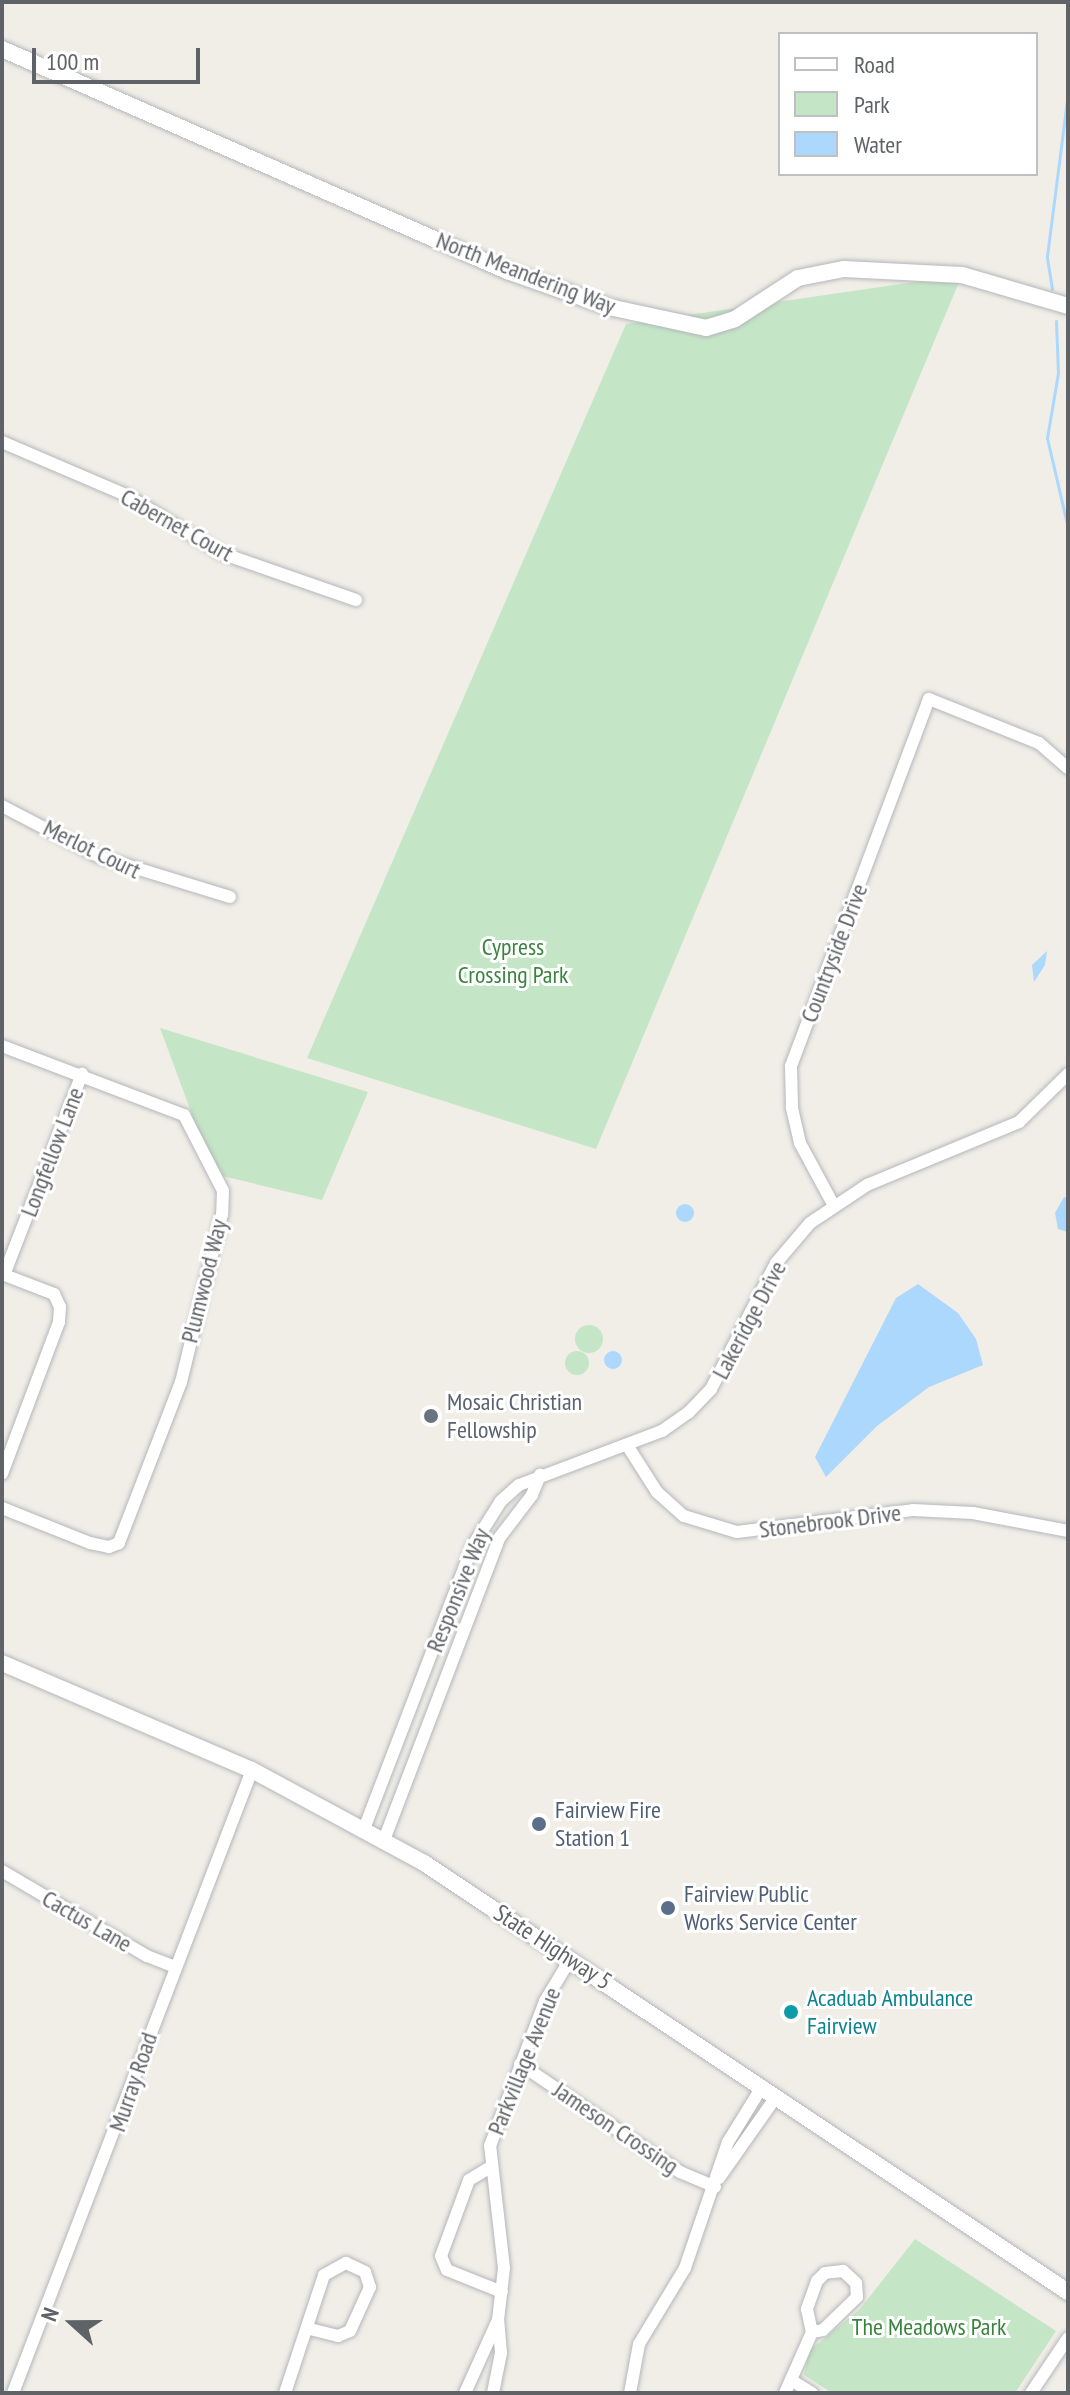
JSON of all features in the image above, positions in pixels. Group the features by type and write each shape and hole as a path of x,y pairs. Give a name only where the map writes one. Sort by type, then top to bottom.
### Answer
{"main road":[{"name":"North Meandering Way","path":"2,49 507,271 609,307 706,328 735,319 798,278 844,269 962,275 1068,306"},
{"name":"State Highway 5","path":"2,1663 252,1770 384,1840 571,1958 1068,2292"}],"street":[{"name":"Cabernet Court","path":"2,442 128,496 221,553 356,600"},
{"name":"Countryside Drive","path":"834,1206 800,1143 792,1107 791,1066 929,699 1039,743 1068,768"},
{"name":"Merlot Court","path":"2,806 100,857 230,897"},
{"name":"Plumwood Way","path":"2,1046 184,1115 223,1191 222,1214 170,1415 119,1543 109,1547 2,1508"},
{"name":"Longfellow Lane","path":"3,1275 82,1074"},
{"name":"Lakeridge Drive","path":"540,1475 662,1431 711,1389 776,1263 810,1223 867,1185 1019,1122 1068,1074"},
{"path":"2,1474 59,1322 60,1307 54,1294 3,1275"},
{"name":"Stonebrook Drive","path":"627,1445 657,1492 684,1516 737,1532 913,1510 973,1513 1068,1531"},
{"name":"Responsive Way","path":"364,1829 485,1522 519,1485 540,1475"},
{"name":"Responsive Way","path":"384,1840 500,1537 532,1495 540,1475"},
{"name":"Murray Road","path":"13,2393 114,2138 173,1966 252,1770"},
{"name":"Cactus Lane","path":"2,1871 147,1956 173,1966"},
{"name":"Parkvillage Avenue","path":"493,2393 501,2353 498,2320 504,2248 489,2168 494,2131 545,2001 571,1958"},
{"name":"Jameson Crossing","path":"520,2064 680,2172 717,2182"},
{"path":"630,2393 639,2344 685,2268 717,2182 728,2142 762,2087"},
{"path":"717,2182 776,2097"},
{"name":"Parkvillage Avenue","path":"489,2168 469,2180 441,2256 453,2274 502,2292"},
{"path":"285,2393 310,2329 309,2316 330,2268 346,2263 365,2272 370,2287 350,2331 338,2336 310,2329"},
{"path":"785,2393 812,2332 807,2309 817,2281 825,2273 843,2271 856,2283 857,2297 823,2330 812,2332"},
{"name":"Parkvillage Avenue","path":"465,2393 498,2320"},
{"path":"1031,2393 1068,2338"},
{"path":"791,2380 812,2393"}],"green space":[{"name":"Cypress Crossing Park","path":"962,275 596,1149 307,1058 626,324"},
{"path":"160,1028 368,1092 322,1200 214,1174"},
{"path":"589,1325 599,1329 603,1339 599,1349 589,1353 579,1349 575,1339 579,1329"},
{"path":"577,1351 586,1354 589,1363 586,1372 577,1375 568,1372 565,1363 568,1354"},
{"name":"The Meadows Park","path":"915,2239 1056,2331 1015,2393 832,2393 804,2375 809,2351 860,2309"}],"water":[{"path":"1047,951 1045,965 1034,982 1032,965"},
{"path":"1064,1197 1068,1199 1068,1232 1058,1229 1055,1213"},
{"path":"685,1204 694,1213 685,1222 676,1213"},
{"path":"918,1284 958,1313 976,1339 983,1365 929,1387 877,1426 826,1477 815,1457 896,1298"},
{"path":"613,1351 622,1360 613,1369 604,1360"}],"waterway":[{"path":"1052,289 1047,256 1068,93"},
{"path":"1056,321 1058,373 1047,438 1068,528"}],"place":[{"name":"Mosaic Christian Fellowship","path":"431,1416"},
{"name":"Fairview Fire Station 1","path":"539,1824"},
{"name":"Fairview Public Works Service Center","path":"668,1908"},
{"name":"Acaduab Ambulance Fairview","path":"791,2012"}]}
